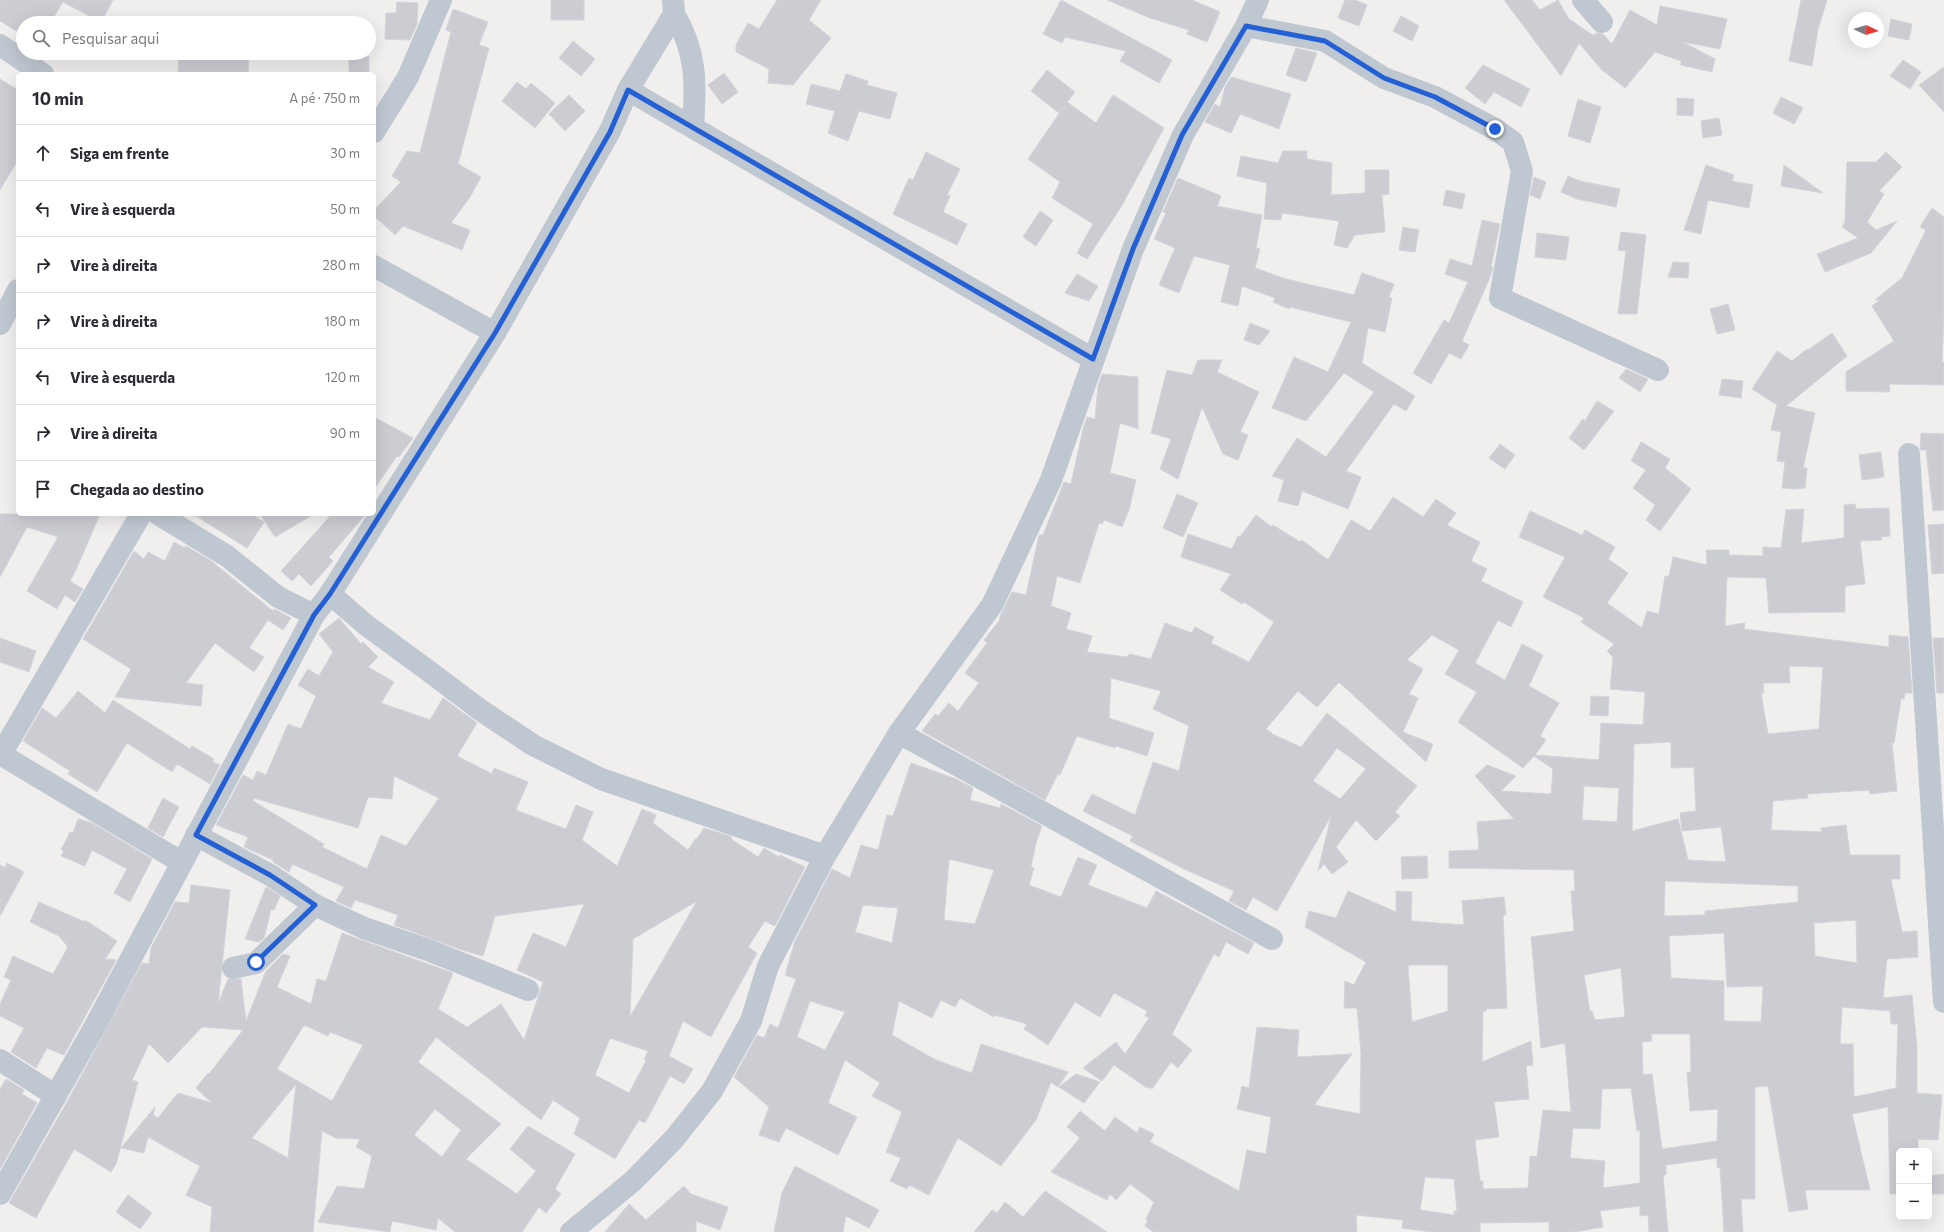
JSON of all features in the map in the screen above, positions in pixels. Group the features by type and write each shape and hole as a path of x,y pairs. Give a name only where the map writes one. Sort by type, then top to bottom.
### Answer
{"street":[{"path":"376,129 408,77 441,0"},
{"path":"571,1232 633,1181 674,1139 712,1091 751,1021 768,966 825,856 898,733 992,605 1051,480 1133,249 1182,135 1246,26 1258,0"},
{"path":"1583,0 1602,22"},
{"path":"0,1194 95,1026 181,862 314,615 330,594 495,333 610,132 628,90 674,7"},
{"path":"674,7 689,41 693,61 696,95 693,127"},
{"path":"1246,26 1325,41 1384,78 1435,97 1495,129 1514,142 1522,171 1500,298 1658,370"},
{"path":"0,45 16,56"},
{"path":"22,60 40,72"},
{"path":"628,90 1093,359"},
{"path":"376,267 495,333"},
{"path":"0,324 16,294"},
{"path":"1909,454 1944,991"},
{"path":"140,516 0,755 181,862"},
{"path":"161,516 227,556 278,597 314,615"},
{"path":"330,594 366,625 442,682 533,745 601,779 825,856"},
{"path":"898,733 1272,939"},
{"path":"196,835 270,875 315,905 364,928 428,950 528,990"},
{"path":"233,968 256,962 315,905"},
{"path":"0,1060 56,1096"}],"building":[{"path":"0,0 113,0 104,16 90,16 63,2 54,16 16,16 16,31 0,21"},
{"path":"551,0 584,0 584,20 551,20"},
{"path":"777,0 821,0 809,20 831,38 793,85 768,83 769,69 736,52 736,45 748,23 759,29"},
{"path":"1061,0 1172,60 1159,83 1120,61 1126,51 1065,37 1062,43 1043,34"},
{"path":"1107,0 1192,0 1220,12 1207,42 1187,34 1189,30 1150,18"},
{"path":"1345,0 1355,0 1367,5 1359,26 1338,18"},
{"path":"1504,0 1532,0 1540,10 1558,0 1569,19 1594,36 1596,33 1603,34 1612,44 1630,10 1657,25 1660,6 1727,19 1720,49 1683,42 1715,59 1712,72 1681,65 1681,61 1655,52 1625,88 1601,69 1579,43 1561,76"},
{"path":"1801,0 1827,0 1818,29 1812,66 1789,61"},
{"path":"397,2 418,3 417,24 410,40 385,39 386,13 396,13"},
{"path":"453,9 488,22 479,45 489,48 458,164 481,177 470,197 451,223 470,230 462,250 403,226 395,235 376,218 376,208 401,182 392,176 407,151 420,153 451,32 446,30"},
{"path":"1401,16 1419,26 1412,41 1393,31"},
{"path":"1891,19 1912,24 1909,40 1888,36"},
{"path":"573,41 595,59 581,76 559,58"},
{"path":"1296,48 1317,53 1306,82 1286,75"},
{"path":"179,60 249,60 248,72 178,72"},
{"path":"349,60 369,60 369,72 349,72"},
{"path":"1903,60 1921,72 1910,89 1890,76"},
{"path":"1483,65 1530,89 1521,107 1494,92 1485,104 1465,88"},
{"path":"1944,67 1944,112 1919,85"},
{"path":"1047,70 1075,92 1067,102 1096,123 1113,95 1164,128 1121,207 1087,259 1077,253 1093,224 1052,198 1060,182 1028,159 1065,105 1059,113 1031,91"},
{"path":"724,73 738,92 722,104 708,85"},
{"path":"846,74 868,81 867,85 897,93 890,119 859,111 848,141 828,133 835,111 806,104 811,84 840,91"},
{"path":"1231,77 1291,94 1279,129 1240,114 1231,133 1205,122 1215,104 1220,107 1225,87"},
{"path":"0,79 16,89 16,163 0,190"},
{"path":"517,82 526,89 531,83 555,103 535,128 502,101"},
{"path":"569,95 585,111 565,131 549,114"},
{"path":"1781,97 1803,108 1794,124 1773,113"},
{"path":"1677,98 1694,99 1693,116 1677,115"},
{"path":"1578,99 1601,107 1590,143 1568,136"},
{"path":"1719,118 1722,135 1703,138 1701,121"},
{"path":"1283,151 1307,151 1307,159 1332,163 1331,195 1365,193 1365,170 1389,170 1389,194 1382,195 1385,232 1355,235 1347,248 1334,245 1339,221 1282,213 1281,220 1264,219 1267,183 1237,176 1241,156 1278,163"},
{"path":"926,152 960,169 947,195 950,196 943,212 967,224 957,245 893,214 909,178 913,180"},
{"path":"1886,152 1902,167 1879,191 1884,194 1867,222 1876,230 1897,221 1871,253 1825,272 1817,254 1858,238 1842,227 1845,222 1847,162 1876,162"},
{"path":"1706,165 1734,175 1732,181 1753,185 1749,208 1708,200 1701,234 1684,230"},
{"path":"1784,165 1823,193 1781,186"},
{"path":"1568,176 1580,181 1620,189 1616,207 1577,199 1561,192"},
{"path":"1534,177 1546,182 1540,199 1530,195"},
{"path":"1178,178 1221,196 1217,206 1262,215 1256,248 1260,249 1255,268 1286,279 1354,295 1362,273 1394,284 1389,297 1392,298 1385,332 1368,328 1362,363 1415,396 1406,411 1394,404 1346,471 1361,477 1348,509 1302,491 1298,506 1278,501 1284,480 1272,476 1297,438 1326,457 1374,392 1344,373 1306,421 1272,408 1294,357 1328,372 1351,322 1290,307 1289,309 1273,302 1275,298 1242,286 1238,306 1221,302 1230,265 1194,256 1179,293 1159,285 1175,248 1154,239 1166,213 1163,212"},
{"path":"1446,190 1465,194 1462,209 1443,205"},
{"path":"1932,208 1944,217 1944,314 1942,362 1944,362 1944,385 1889,384 1890,392 1846,391 1846,372 1894,341 1872,306 1880,300 1875,300 1902,278 1926,230 1920,227"},
{"path":"1040,211 1053,220 1036,246 1023,237"},
{"path":"1482,220 1500,224 1491,267 1493,267 1491,275 1462,341 1469,345 1461,359 1449,353 1431,384 1413,373 1444,320 1449,323 1468,282 1445,274 1450,259 1472,266"},
{"path":"1403,227 1419,230 1415,252 1399,250"},
{"path":"1621,232 1646,235 1637,314 1618,314 1626,251 1618,250"},
{"path":"1537,233 1569,237 1566,260 1535,257"},
{"path":"1673,262 1689,263 1688,278 1668,277"},
{"path":"1077,274 1098,286 1089,301 1065,293"},
{"path":"1728,304 1735,330 1717,334 1710,309"},
{"path":"1250,323 1270,331 1259,345 1244,340"},
{"path":"1832,333 1847,356 1786,406 1815,413 1803,468 1807,468 1805,488 1782,488 1785,462 1777,461 1781,432 1771,430 1777,405 1752,389 1777,351 1792,361 1807,349 1808,350"},
{"path":"1198,360 1222,360 1217,372 1259,392 1240,432 1248,435 1238,460 1223,454 1202,407 1178,479 1160,469 1171,439 1151,433 1167,370 1192,375"},
{"path":"1626,369 1648,379 1640,392 1619,378"},
{"path":"1102,374 1138,377 1138,429 1120,423 1110,473 1136,480 1129,510 1122,527 1104,520 1102,524 1099,523 1080,583 1057,576 1051,606 1071,613 1066,629 1092,636 1087,652 1128,657 1129,654 1151,659 1165,623 1192,633 1195,627 1214,637 1211,643 1249,662 1274,622 1244,602 1242,604 1220,590 1231,574 1181,557 1188,534 1232,549 1238,536 1240,537 1256,515 1272,527 1273,525 1300,542 1302,540 1328,560 1351,520 1370,531 1393,497 1423,517 1436,499 1456,513 1447,525 1480,542 1471,561 1487,569 1481,581 1523,602 1511,627 1498,620 1475,663 1505,680 1522,644 1543,655 1529,686 1559,703 1540,736 1546,740 1535,755 1599,760 1601,723 1643,725 1645,692 1610,689 1613,657 1607,651 1614,644 1581,622 1584,618 1543,597 1565,557 1519,537 1530,511 1582,535 1585,530 1615,547 1608,559 1628,573 1607,603 1642,628 1647,611 1659,614 1665,576 1669,576 1673,557 1707,565 1706,550 1729,550 1729,555 1763,556 1763,547 1781,548 1786,510 1804,509 1801,543 1844,538 1844,505 1855,504 1856,509 1889,508 1890,536 1881,537 1882,540 1860,541 1865,584 1845,586 1845,612 1769,613 1766,578 1727,577 1725,626 1745,623 1744,629 1889,647 1889,635 1908,637 1912,693 1905,693 1904,699 1901,699 1894,743 1892,743 1897,791 1870,794 1869,790 1807,794 1808,798 1773,801 1771,830 1822,832 1821,828 1846,825 1850,855 1900,855 1900,879 1891,879 1902,932 1917,931 1918,957 1887,959 1883,998 1912,995 1917,1048 1917,1093 1942,1095 1938,1140 1918,1139 1918,1148 1896,1148 1896,1194 1890,1194 1888,1107 1852,1114 1870,1190 1805,1190 1808,1209 1789,1212 1768,1086 1755,1087 1755,1199 1741,1199 1743,1232 1724,1232 1720,1168 1717,1167 1717,1158 1666,1165 1666,1175 1663,1175 1668,1232 1649,1232 1648,1215 1640,1216 1640,1206 1600,1211 1603,1227 1575,1232 1549,1232 1549,1222 1480,1223 1480,1232 1432,1232 1402,1228 1403,1220 1356,1215 1357,1232 1153,1232 1145,1226 1148,1220 1146,1219 1154,1202 1130,1184 1116,1200 1110,1194 1107,1200 1051,1172 1080,1138 1067,1127 1080,1111 1105,1131 1115,1117 1137,1133 1140,1127 1154,1134 1150,1142 1239,1191 1247,1150 1266,1154 1271,1117 1237,1109 1242,1086 1249,1088 1257,1027 1299,1030 1297,1057 1352,1054 1314,1105 1360,1114 1361,1053 1357,1008 1344,1008 1345,981 1354,985 1366,962 1305,927 1309,911 1336,918 1348,891 1396,912 1396,891 1412,892 1411,921 1464,925 1462,901 1504,897 1506,915 1503,915 1507,1008 1486,1009 1486,1011 1483,1011 1482,1062 1531,1041 1533,1065 1526,1066 1529,1099 1494,1102 1499,1137 1475,1140 1480,1181 1483,1181 1483,1189 1528,1188 1530,1156 1537,1157 1543,1110 1571,1112 1565,1043 1541,1048 1531,937 1574,931 1571,891 1575,891 1574,870 1449,868 1449,851 1479,850 1477,822 1514,819 1475,776 1487,765 1516,776 1501,791 1551,794 1553,769 1534,756 1523,768 1458,722 1477,692 1445,674 1459,650 1432,635 1407,660 1423,669 1409,694 1418,698 1403,732 1433,744 1426,762 1339,682 1317,707 1298,691 1266,729 1272,734 1301,747 1327,713 1417,786 1395,812 1400,816 1376,841 1356,820 1336,847 1348,862 1332,874 1324,864 1318,871 1331,816 1277,911 1253,897 1246,910 1229,901 1234,891 1184,869 1130,841 1133,836 1083,811 1092,794 1135,815 1153,762 1179,771 1189,726 1153,709 1161,691 1111,678 1109,718 1154,733 1147,756 1077,736 1060,775 1058,774 1045,800 922,731 935,714 938,716 949,703 958,711 979,683 965,673 987,643 984,640 999,621 1012,592 1026,595 1039,535 1043,535 1064,482 1071,484 1087,417 1095,419 1098,386","holes":["1789,666 1823,667 1819,729 1768,734 1761,693 1764,693 1763,683 1790,683","1671,742 1671,768 1694,767 1696,811 1680,813 1682,831 1721,827 1726,862 1688,860 1678,819 1632,831 1634,744","1337,748 1366,769 1340,799 1313,781","1584,786 1619,788 1617,822 1582,820","1665,881 1798,886 1798,902 1705,911 1705,915 1664,916","1856,920 1857,963 1815,956 1814,923","1724,933 1727,987 1763,986 1761,1022 1724,1021 1724,981 1671,978 1669,936","1408,965 1448,965 1448,1011 1412,1022","1621,968 1625,1017 1595,1020 1592,1011 1590,1012 1584,975","1842,1007 1890,1011 1891,1024 1898,1024 1896,1088 1854,1097 1853,1044 1840,1044","1651,1034 1690,1034 1691,1072 1687,1072 1690,1111 1718,1109 1717,1141 1662,1149 1652,1074 1643,1075 1642,1042 1652,1041","1631,1088 1637,1131 1640,1130 1640,1183 1603,1188 1605,1161 1570,1158 1573,1128 1600,1129 1602,1089","1425,1177 1454,1179 1457,1211 1454,1211 1454,1215 1420,1210"]},
{"path":"1722,379 1743,381 1741,398 1719,395"},
{"path":"1597,401 1614,411 1584,450 1569,438 1583,419 1585,421"},
{"path":"376,418 413,438 399,457 397,456 376,486"},
{"path":"1921,433 1944,434 1944,510 1933,511 1926,450 1920,450"},
{"path":"1641,442 1670,459 1665,468 1691,489 1660,531 1646,520 1655,505 1633,488 1646,470 1631,461"},
{"path":"1500,444 1515,455 1505,469 1489,458"},
{"path":"1881,452 1884,477 1862,480 1859,455"},
{"path":"1177,494 1198,503 1183,537 1163,528"},
{"path":"0,514 16,514 16,516 99,516 70,581 83,589 75,602 65,595 57,609 27,591 58,537 27,527 0,577"},
{"path":"196,516 254,516 264,522 247,548"},
{"path":"261,516 311,516 275,537"},
{"path":"330,516 364,516 329,557 333,561 311,586 299,574 292,581 281,571"},
{"path":"1944,524 1944,573 1932,574 1928,525"},
{"path":"174,542 185,548 186,546 210,560 273,611 274,609 291,618 283,630 268,620 249,648 264,657 254,672 215,643 186,683 203,685 201,706 115,697 131,669 83,639 134,551 144,559 148,552 165,561"},
{"path":"339,618 361,644 363,642 378,657 368,667 394,682 381,703 430,720 443,698 477,723 457,756 492,774 494,768 528,782 516,810 566,829 576,805 593,812 582,840 617,866 642,809 656,815 653,823 688,850 704,828 730,836 732,838 731,839 758,857 764,848 779,857 780,855 805,867 776,924 774,926 765,921 748,947 757,953 711,1037 683,1021 669,1056 693,1069 684,1084 670,1076 645,1123 639,1120 615,1159 574,1134 580,1118 553,1100 541,1120 436,1037 418,1062 501,1124 466,1159 517,1194 536,1171 510,1149 528,1126 575,1154 555,1189 561,1194 546,1213 539,1207 522,1232 455,1232 438,1218 436,1230 392,1221 390,1232 318,1222 337,1186 364,1189 372,1156 356,1147 360,1139 336,1138 322,1131 313,1232 210,1232 212,1207 186,1195 200,1166 148,1137 144,1153 121,1148 155,1107 153,1115 158,1118 178,1093 212,1103 196,1088 208,1073 209,1074 243,1030 202,1027 168,1063 149,1044 132,1080 138,1082 116,1164 111,1172 74,1149 36,1218 9,1203 67,1102 142,963 149,964 151,948 175,902 189,903 191,885 230,890 218,1004 228,979 241,979 246,1021 266,971 283,954 290,956 277,987 311,1004 317,979 326,981 342,933 453,973 438,1009 467,1027 501,1004 524,1040 543,982 517,970 533,933 566,947 584,904 495,916 483,956 462,950 394,925 398,915 355,900 351,908 336,901 344,887 292,864 289,872 273,862 273,860 244,847 248,837 216,825 243,775 253,780 257,771 266,775 288,724 301,729 316,696 298,685 308,669 319,676 333,652 319,634","holes":["394,776 439,798 406,846 381,835 367,869 322,847 324,844 253,801 254,798 358,828 368,797 392,799","697,901 630,1017 633,939","304,1025 328,1036 330,1032 363,1045 332,1101 277,1069","610,1038 648,1051 644,1060 646,1061 629,1093 595,1075","296,1084 288,1158 252,1138","435,1109 461,1130 442,1157 414,1135"]},
{"path":"0,638 36,651 29,672 0,662"},
{"path":"1933,638 1944,638 1944,693 1937,693"},
{"path":"78,691 105,713 113,700 190,749 192,746 214,759 212,762 220,765 210,784 177,764 172,772 127,743 97,792 68,774 70,771 23,741 42,708 56,718"},
{"path":"1591,696 1609,697 1608,716 1590,715"},
{"path":"911,763 956,779 973,788 970,800 1000,808 1001,804 1042,826 1036,843 1031,867 1034,868 1029,885 1061,897 1078,857 1097,865 1088,885 1147,908 1156,891 1254,943 1248,954 1226,942 1219,957 1214,954 1172,1034 1192,1050 1178,1068 1171,1062 1152,1089 1149,1087 1147,1088 1114,1065 1102,1081 1083,1068 1116,1042 1125,1054 1149,1018 1145,1016 1147,1011 1114,993 1100,1017 1075,1002 1048,1045 1024,1029 1027,1024 995,1015 994,1017 960,998 955,1007 941,1000 932,1018 899,1001 892,1035 936,1060 972,1073 981,1044 1068,1072 1058,1087 1051,1082 1036,1120 1001,1166 958,1138 929,1195 909,1185 907,1189 890,1181 901,1158 886,1152 902,1112 872,1096 880,1083 845,1060 828,1103 857,1117 838,1155 786,1128 779,1142 759,1135 769,1107 734,1077 757,1035 764,1038 770,1024 778,1028 796,979 785,975 795,941 832,869 850,878 861,845 878,850 887,815 893,816","holes":["949,859 994,870 975,924 944,920","863,905 898,908 892,943 855,932","810,1001 845,1012 825,1050 797,1037"]},
{"path":"163,798 179,807 163,837 148,828"},
{"path":"78,819 92,823 152,859 130,902 114,893 127,869 92,850 85,866 61,856 64,851 61,850 70,832 73,833"},
{"path":"1427,856 1428,878 1402,879 1401,857"},
{"path":"7,863 24,872 0,916 0,865 5,868"},
{"path":"266,887 280,896 274,910 271,909 264,938 259,942 245,939"},
{"path":"39,902 85,922 85,920 117,941 105,959 116,960 64,1055 47,1048 36,1068 11,1052 24,1028 0,1016 0,1004 11,980 4,977 13,956 53,974 68,947 59,936 30,922"},
{"path":"1076,1074 1100,1082 1084,1103 1059,1087"},
{"path":"6,1079 24,1090 22,1094 37,1103 0,1169 0,1089"},
{"path":"795,1166 879,1210 869,1228 846,1216 843,1232 774,1232 782,1193"},
{"path":"1944,1174 1944,1194 1932,1194 1932,1176"},
{"path":"684,1186 691,1194 728,1207 720,1230 696,1221 696,1232 605,1232 629,1204 646,1220"},
{"path":"1045,1191 1107,1232 974,1232 992,1210 997,1213 1005,1202 1023,1217"},
{"path":"128,1195 152,1213 140,1229 116,1212"}],"route":[{"path":"256,962 315,905 270,875 196,835 314,615 330,594 495,333 610,132 628,90 1093,359 1133,249 1182,135 1246,26 1325,41 1384,78 1435,97 1495,129"}]}
